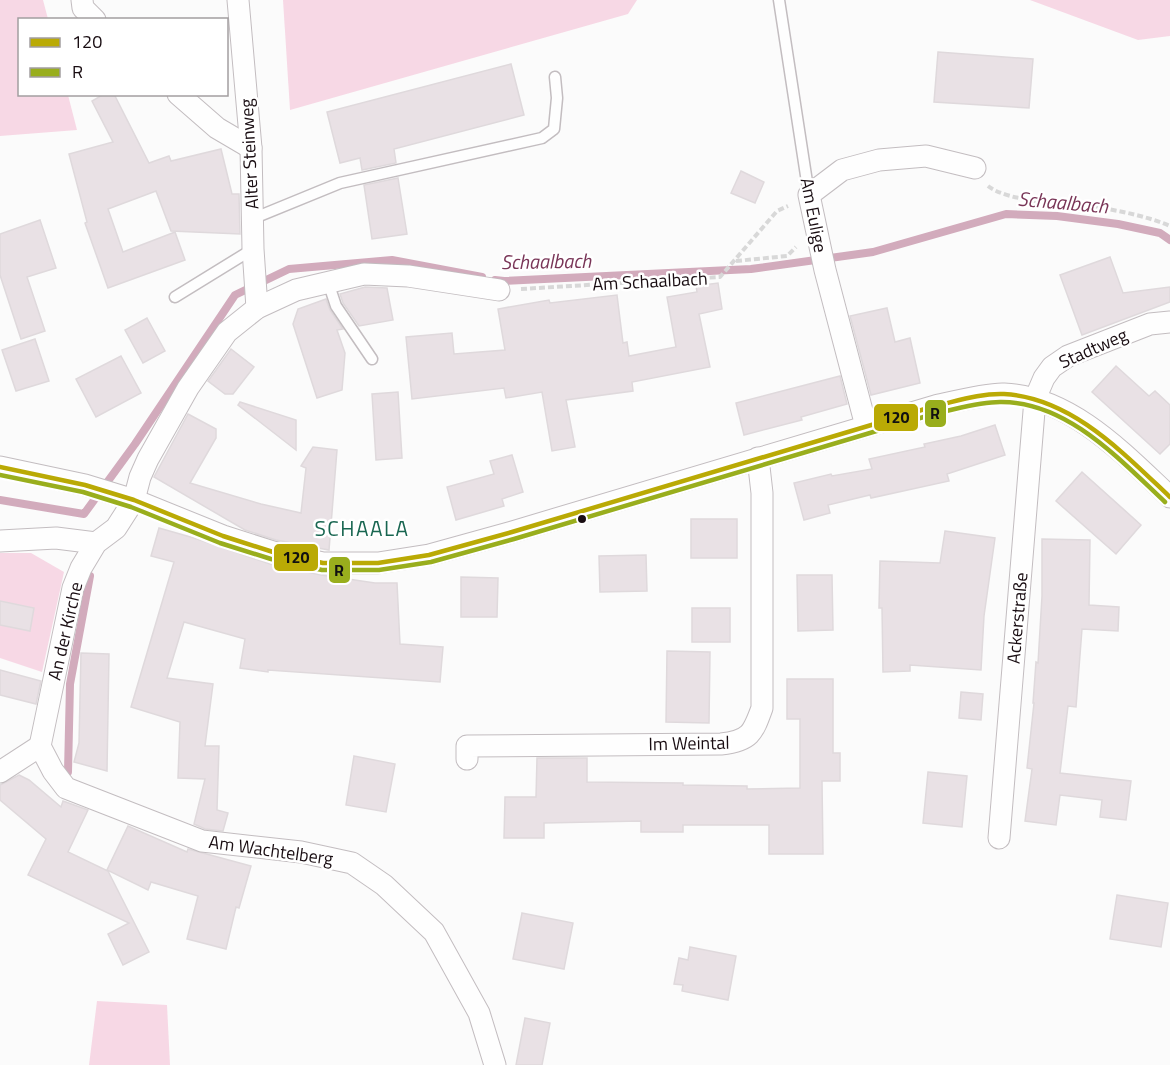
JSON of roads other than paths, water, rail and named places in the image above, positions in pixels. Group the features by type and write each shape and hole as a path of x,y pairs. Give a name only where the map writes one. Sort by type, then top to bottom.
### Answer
{"street":[{"path":"82,0 83,8 93,18"},
{"name":"Alter Steinweg","path":"238,0 251,148 253,255 257,301"},
{"path":"180,96 217,128 251,148"},
{"path":"809,195 842,171 879,160 926,156 975,168"},
{"name":"Am Eulige","path":"809,195 825,270 866,426"},
{"path":"257,301 364,274 408,276 499,290"},
{"name":"An der Kirche","path":"40,746 73,588 81,568 96,543 116,528 134,500 148,459 188,388 227,332 257,301"},
{"name":"Stadtweg","path":"1035,399 1044,378 1052,367 1068,356 1150,324 1170,322"},
{"path":"0,467 112,493 223,536 273,552 323,563 378,563 429,555 471,544 935,406 1002,393 1035,399 1089,426 1170,497"},
{"name":"Ackerstraße","path":"999,837 1035,399"},
{"name":"Im Weintal","path":"467,759 467,746 721,744 738,742 748,736 755,727 762,708 762,493 758,458"},
{"path":"0,541 56,538 96,543"},
{"path":"0,758 40,746"},
{"path":"0,772 40,746"},
{"name":"Am Wachtelberg","path":"40,746 53,771 66,788 202,841 300,852 352,863 384,885 434,932 479,1013 495,1065"}],"lane":[{"name":"Am Eulige","path":"779,0 809,195"},
{"path":"252,219 340,183 542,138 554,129 557,98 555,77"},
{"path":"175,297 253,255"},
{"path":"328,282 336,306 372,358"}],"waterway":[{"name":"Schaalbach","path":"495,280 751,269 873,252 1006,214 1057,216 1118,224 1160,233 1170,240"},
{"name":"Schaalbach","path":"0,500 84,514 135,444 235,295 289,269 392,260 482,277"},
{"path":"68,772 70,684 90,576"}],"district":[{"name":"SCHAALA","path":"362,528"}]}
